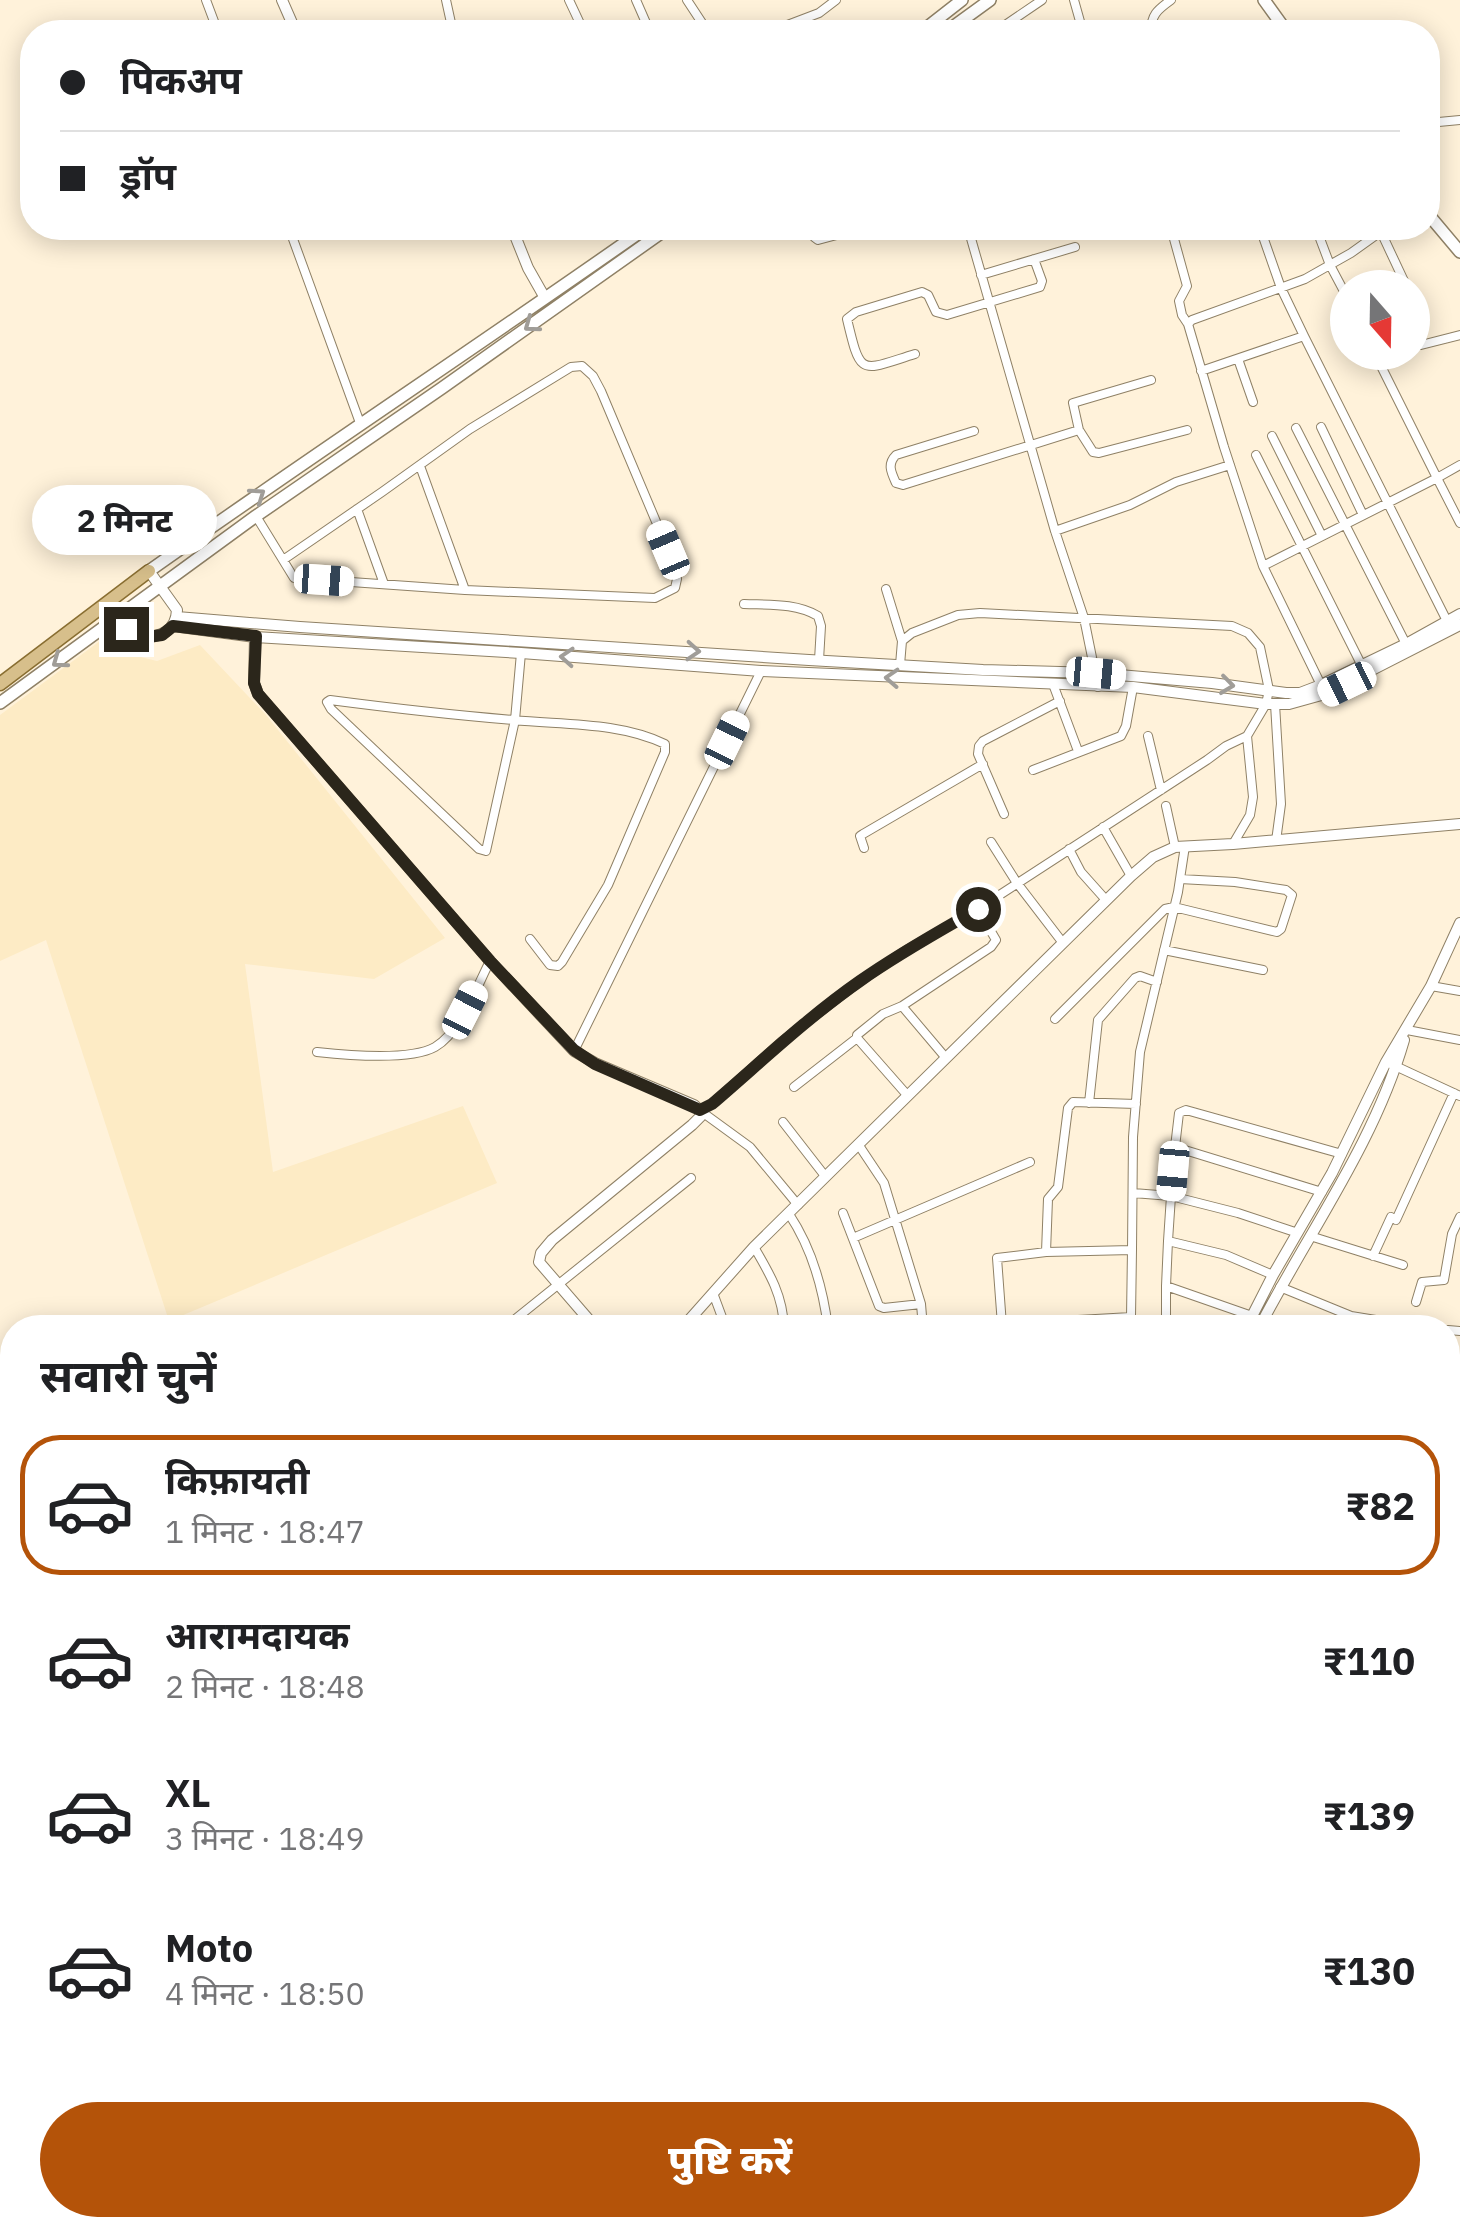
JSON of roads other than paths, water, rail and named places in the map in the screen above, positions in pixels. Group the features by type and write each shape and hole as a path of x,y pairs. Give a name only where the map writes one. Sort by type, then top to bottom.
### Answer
{"main road":[{"path":"936,20 962,0"},
{"path":"962,20 990,0"},
{"path":"1440,228 1458,248"},
{"path":"0,684 360,423 629,240"},
{"path":"0,704 256,516 651,240"}],"street":[{"path":"801,20 836,0"},
{"path":"1013,20 1042,0"},
{"path":"1151,20 1156,10 1171,0"},
{"path":"293,240 360,423"},
{"path":"517,240 546,298"},
{"path":"971,240 1084,618 1098,686"},
{"path":"1174,240 1187,286 1179,301 1263,566 1321,685"},
{"path":"1264,240 1304,336 1447,621"},
{"path":"1321,240 1333,270"},
{"path":"1188,324 1305,279 1370,240"},
{"path":"1388,240 1400,270"},
{"path":"981,275 1075,247"},
{"path":"915,354 877,366 864,365 854,351 849,315 922,292 941,315 989,303 1040,287 1042,281 1034,259"},
{"path":"1430,342 1460,335"},
{"path":"1201,371 1304,336"},
{"path":"1238,358 1253,402"},
{"path":"256,516 282,560 294,578 655,598 675,588 676,579 668,550 602,391 582,366 570,367 470,428 282,560"},
{"path":"1383,370 1460,523"},
{"path":"1151,380 1073,403 1079,430 1089,448 1098,453 1187,430"},
{"path":"1321,427 1364,515"},
{"path":"1296,428 1406,644"},
{"path":"974,431 896,455 890,467 896,483 903,485 1079,430"},
{"path":"1272,436 1322,536"},
{"path":"1256,455 1362,666"},
{"path":"1055,531 1130,505 1176,482 1230,465"},
{"path":"420,466 465,590"},
{"path":"1263,566 1460,466"},
{"path":"357,509 384,584"},
{"path":"150,572 174,603 175,622"},
{"path":"886,589 902,641 900,665"},
{"path":"744,604 786,605 818,616 819,660"},
{"path":"105,606 140,638 162,635 175,622 300,627 900,665 1096,673 1300,692 1362,666 1460,614"},
{"path":"902,641 912,633 958,615 980,613 1240,628 1260,648 1269,690 1281,804 1276,840"},
{"path":"175,622 256,636 761,672 1133,688 1270,704 1289,704 1326,694 1460,626"},
{"path":"256,636 254,683 258,694 490,961 574,1050 595,1064 701,1111 750,1148 793,1210 814,1266 826,1315"},
{"path":"521,653 514,720 486,851 330,710 327,702 330,700 514,720 612,728 662,742 666,750 608,885 562,962 550,965 530,939"},
{"path":"574,1050 761,672"},
{"path":"1053,684 1078,751"},
{"path":"1033,770 1121,736 1133,688"},
{"path":"1004,814 977,749 981,743 1060,701"},
{"path":"701,1111 859,982 1226,746 1248,736 1270,704"},
{"path":"1148,736 1160,790"},
{"path":"1233,844 1250,815 1248,736"},
{"path":"864,848 860,836 983,764"},
{"path":"1132,1315 1132,1193 1140,1052 1180,879 1180,846 1166,806"},
{"path":"694,1315 754,1247 1130,876 1154,857 1180,846 1460,824"},
{"path":"1103,827 1130,876"},
{"path":"991,842 1063,942"},
{"path":"1069,848 1081,872 1106,900"},
{"path":"1055,1019 1165,909 1174,907 1277,932 1292,900 1286,890 1180,879"},
{"path":"794,1087 857,1038 860,1031 990,947 996,940 978,909"},
{"path":"1265,1315 1348,1171 1391,1064 1460,922"},
{"path":"1164,950 1263,970"},
{"path":"317,1052 360,1056 413,1053 437,1046 465,1010 490,961"},
{"path":"1089,1103 1098,1020 1135,978 1157,982"},
{"path":"1432,986 1460,991"},
{"path":"902,1006 946,1058"},
{"path":"1407,1030 1460,1040"},
{"path":"857,1038 908,1096"},
{"path":"1373,1256 1457,1094 1391,1064"},
{"path":"1253,1315 1391,1064"},
{"path":"1046,1252 1048,1199 1058,1187 1068,1108 1073,1102 1136,1104"},
{"path":"1166,1315 1179,1113 1186,1110 1342,1154"},
{"path":"585,1315 539,1262 541,1252 692,1126 701,1111"},
{"path":"782,1122 826,1176"},
{"path":"858,1144 884,1183 923,1315"},
{"path":"1175,1146 1322,1192"},
{"path":"852,1238 1030,1162"},
{"path":"521,1315 691,1178"},
{"path":"1132,1193 1171,1196 1298,1233"},
{"path":"842,1213 879,1306 922,1304"},
{"path":"1416,1302 1422,1282 1444,1280 1452,1234 1460,1217"},
{"path":"1310,1236 1403,1266"},
{"path":"1168,1242 1226,1255 1273,1275"},
{"path":"754,1247 774,1280 784,1315"},
{"path":"1001,1315 998,1258 1046,1252 1132,1250"},
{"path":"1166,1286 1233,1315"},
{"path":"1280,1287 1357,1315"},
{"path":"714,1293 722,1315"}]}
